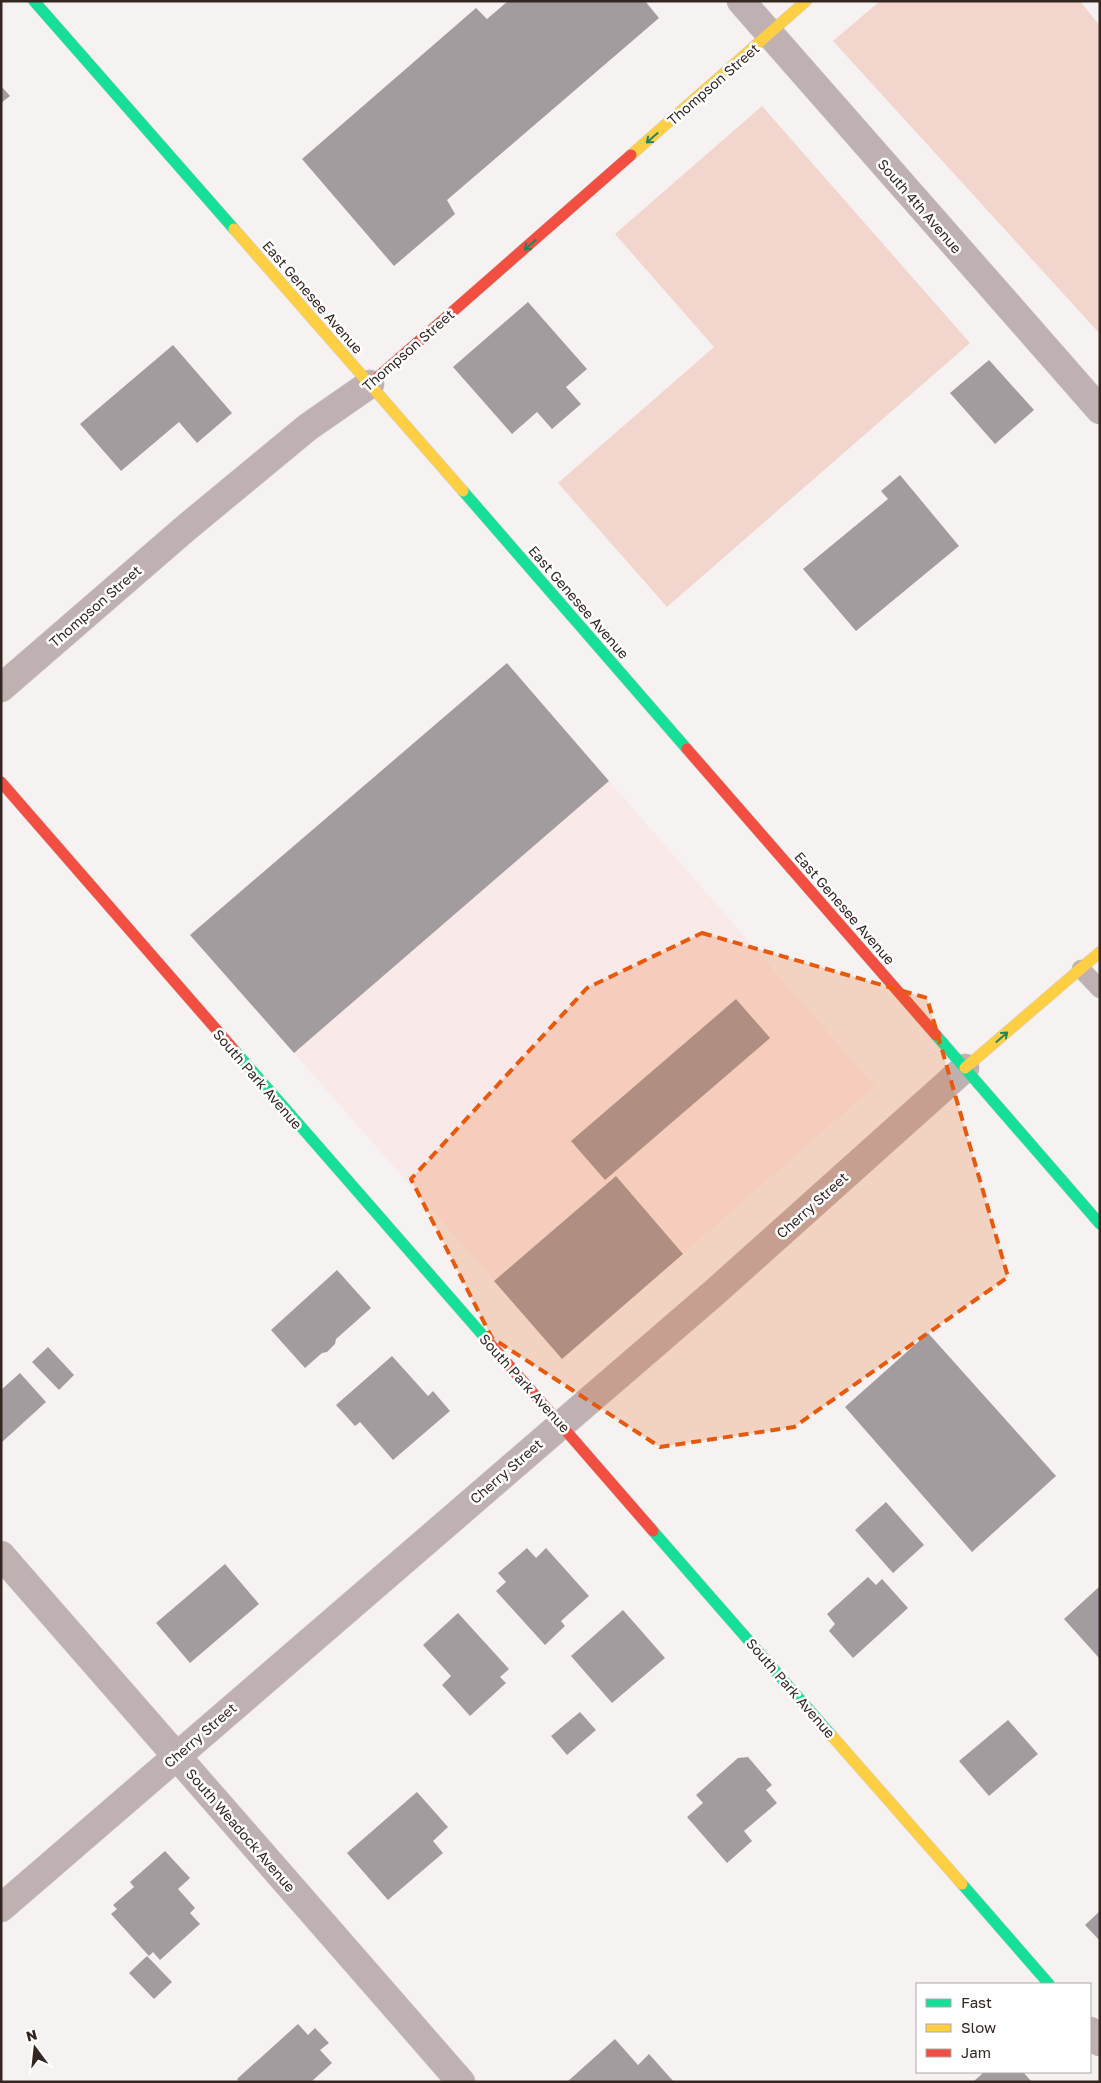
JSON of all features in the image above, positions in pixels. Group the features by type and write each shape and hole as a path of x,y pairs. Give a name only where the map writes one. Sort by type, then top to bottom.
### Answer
{"street":[{"name":"East Genesee Avenue","path":"34,1 965,1068 1096,1211"},
{"name":"South 4th Avenue","path":"741,1 1100,410"},
{"name":"Thompson Street","path":"1,688 187,527 308,427 370,384 770,35 806,1"},
{"name":"South Park Avenue","path":"1,782 1048,1983"},
{"name":"Cherry Street","path":"1,1908 176,1755 715,1292 965,1068 1100,952"},
{"name":"South Weadock Avenue","path":"1,1555 461,2082"},
{"path":"1091,2032 1100,2042"}],"lane":[{"path":"1081,969 1100,990"}],"highlighted area":[{"path":"702,933 927,998 1008,1277 794,1427 660,1447 492,1338 411,1179 587,988"}],"shaded area":[{"path":"880,1 1080,1 1100,26 1100,334 833,41"},
{"path":"762,106 970,343 667,607 558,483 714,347 615,234"},
{"path":"609,781 875,1086 683,1254 615,1176 494,1281 294,1053"}],"building":[{"path":"508,1 645,1 659,18 447,200 455,214 394,266 302,159 476,8 487,19"},
{"path":"1,86 10,96 1,103"},
{"path":"528,302 587,369 566,387 581,404 552,429 537,412 512,434 453,367"},
{"path":"173,345 232,413 197,443 179,422 121,471 80,424"},
{"path":"989,360 1034,410 995,444 950,393"},
{"path":"900,475 959,546 856,631 803,569 888,499 881,491"},
{"path":"507,663 609,781 294,1053 190,935"},
{"path":"736,999 770,1038 605,1180 571,1141"},
{"path":"616,1176 683,1254 562,1359 494,1281"},
{"path":"337,1270 371,1308 336,1339 335,1344 327,1352 322,1353 305,1368 271,1330"},
{"path":"928,1333 1056,1476 972,1552 845,1407"},
{"path":"48,1347 74,1375 59,1390 32,1362"},
{"path":"392,1356 428,1396 433,1391 450,1411 393,1460 360,1422 355,1426 336,1405"},
{"path":"20,1373 46,1402 1,1443 1,1390"},
{"path":"886,1502 924,1545 893,1573 855,1530"},
{"path":"527,1548 536,1558 546,1548 589,1596 561,1621 565,1626 545,1645 496,1591 506,1582 498,1573"},
{"path":"225,1564 259,1604 190,1663 156,1623"},
{"path":"868,1577 876,1585 882,1579 908,1608 853,1658 829,1631 835,1624 827,1614"},
{"path":"1100,1586 1100,1659 1064,1619"},
{"path":"623,1610 665,1658 612,1703 571,1656"},
{"path":"458,1613 509,1669 500,1677 506,1683 470,1716 442,1685 451,1676 423,1645"},
{"path":"580,1712 596,1730 567,1755 551,1736"},
{"path":"1008,1720 1038,1754 989,1796 959,1761"},
{"path":"748,1757 772,1785 766,1790 777,1803 744,1831 752,1841 727,1863 687,1817 703,1803 696,1795 738,1758"},
{"path":"417,1792 448,1827 433,1841 443,1853 388,1900 347,1853"},
{"path":"165,1851 190,1878 178,1889 195,1908 190,1913 200,1924 160,1960 153,1952 149,1956 111,1914 117,1909 113,1905 134,1887 130,1882"},
{"path":"1100,1911 1100,1941 1085,1925"},
{"path":"147,1956 172,1982 154,1999 129,1973"},
{"path":"298,2024 308,2035 315,2028 329,2043 320,2050 332,2063 311,2082 240,2082 237,2079"},
{"path":"615,2039 638,2065 649,2054 674,2082 567,2082"},
{"path":"983,2073 1024,2073 1032,2082 973,2082"}],"traffic: fast":[{"path":"34,1 234,229"},
{"path":"463,491 687,749"},
{"path":"936,1035 1100,1224"},
{"path":"235,1051 487,1340"},
{"path":"653,1531 832,1736"},
{"path":"962,1884 1048,1983"}],"traffic: slow":[{"path":"631,155 806,1"},
{"path":"234,229 463,491"},
{"path":"965,1068 1100,952"},
{"path":"832,1736 962,1884"}],"traffic: jam":[{"path":"370,384 631,155"},
{"path":"687,749 936,1035"},
{"path":"1,782 235,1051"},
{"path":"487,1340 653,1531"}]}
